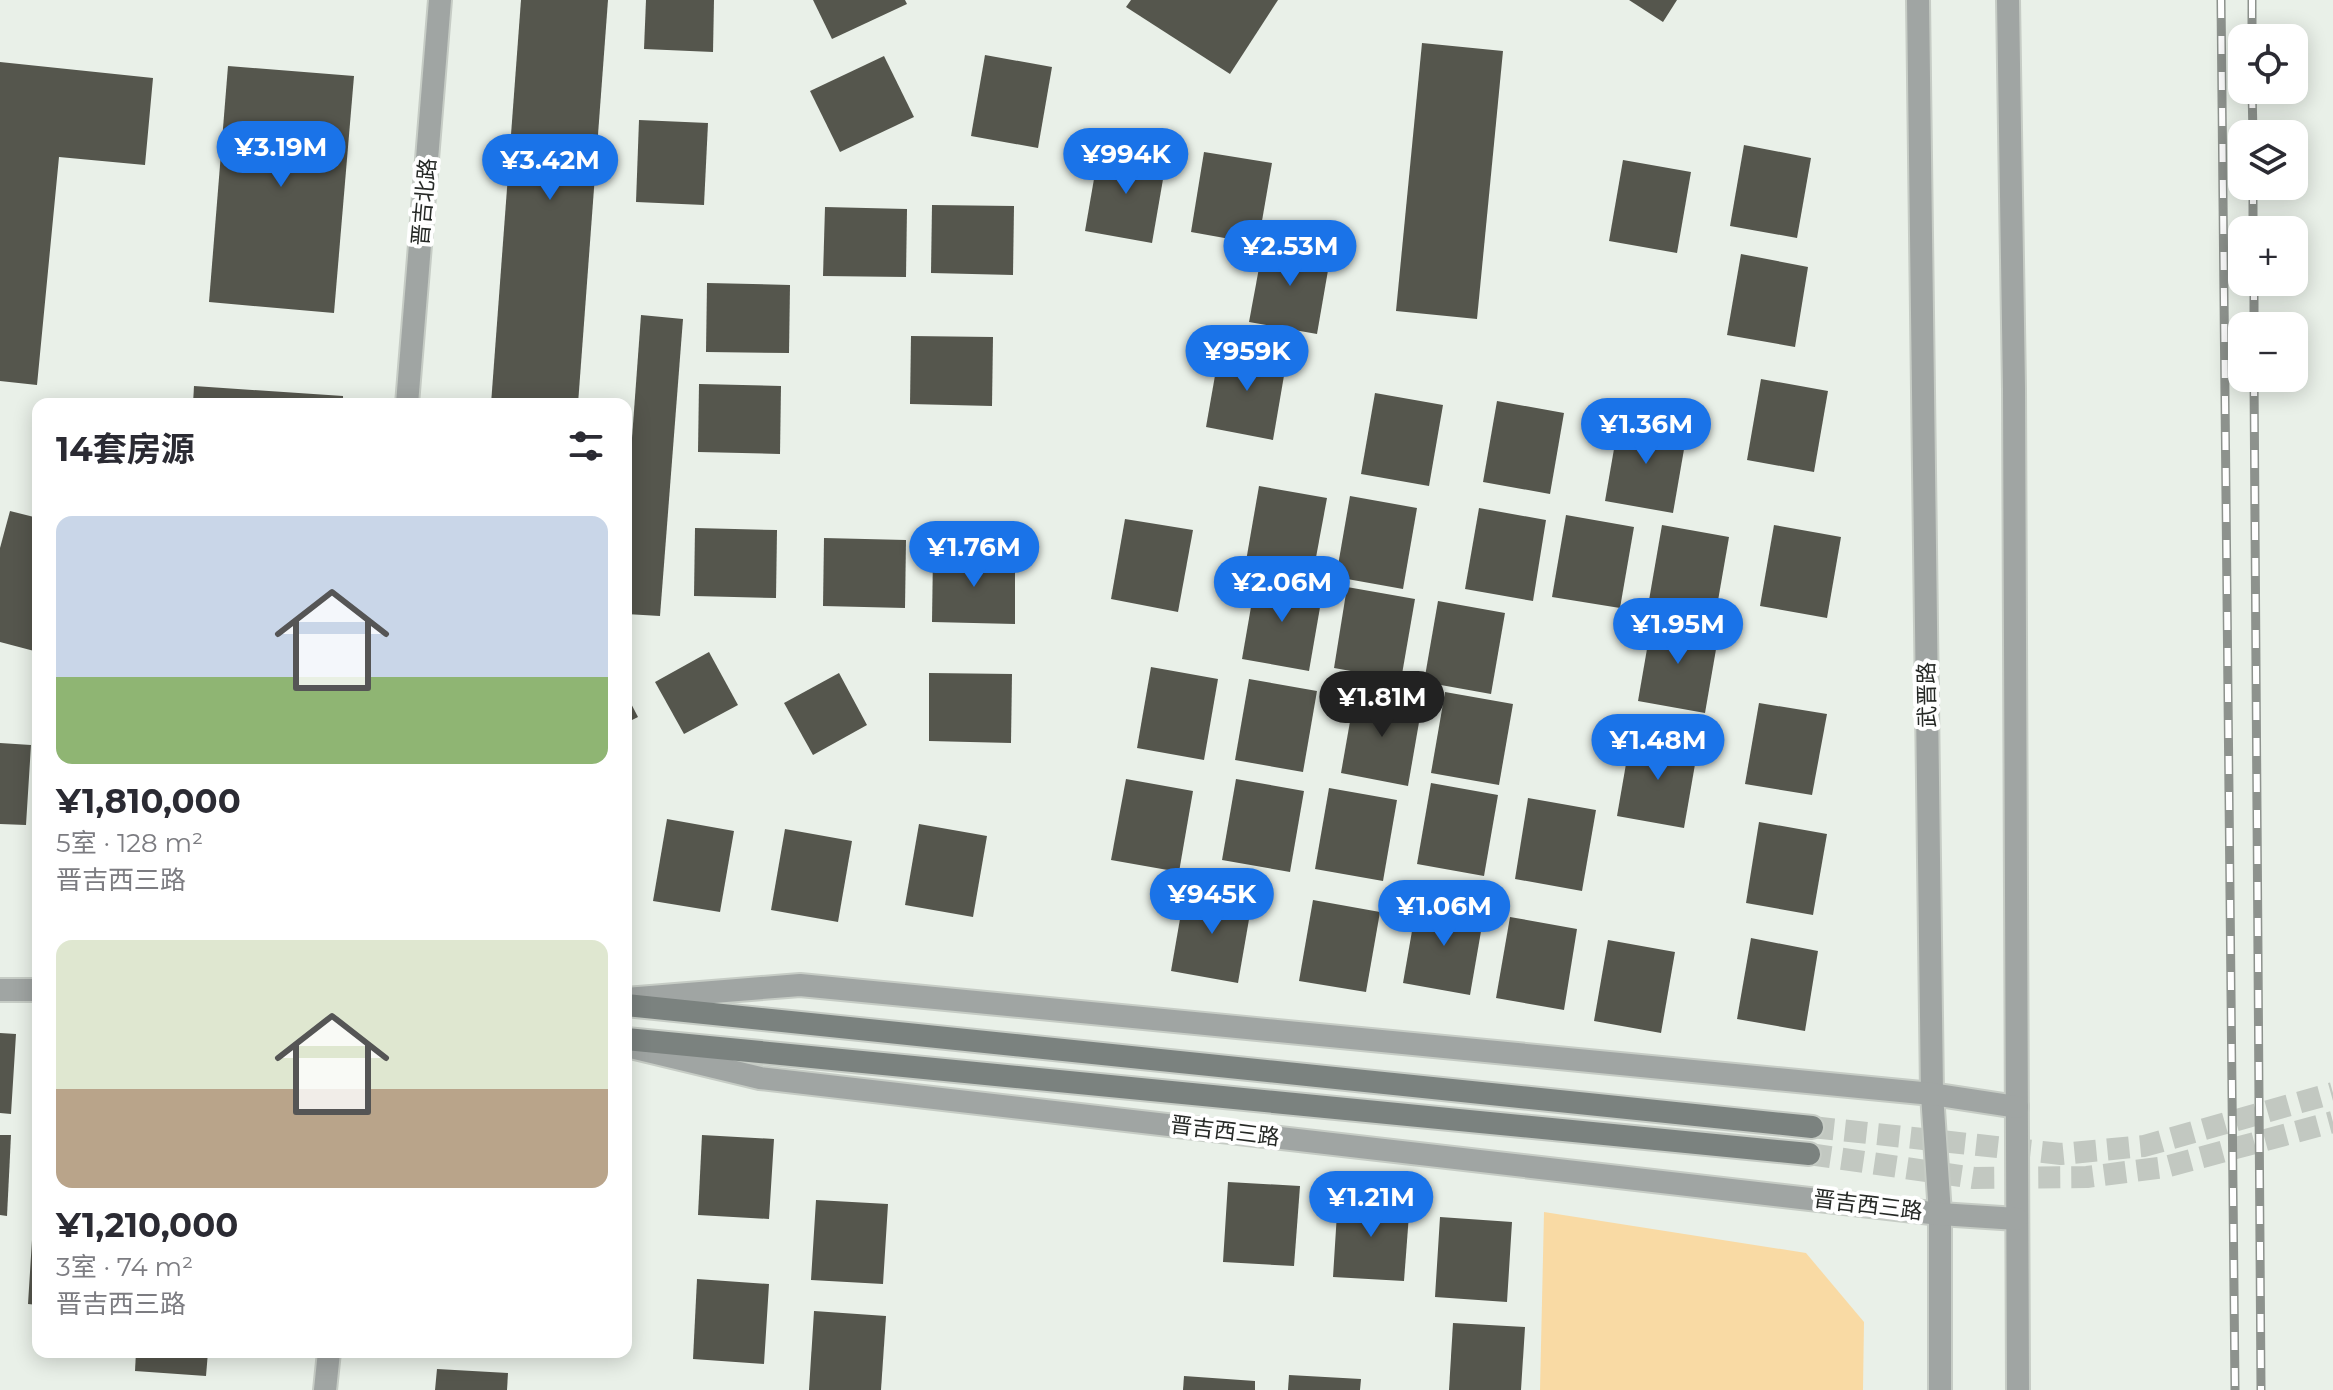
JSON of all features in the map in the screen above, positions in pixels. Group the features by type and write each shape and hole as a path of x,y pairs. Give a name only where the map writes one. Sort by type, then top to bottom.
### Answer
{"main road":[{"path":"632,1006 1812,1127"},
{"name":"晋吉西三路","path":"632,1040 1809,1154"}],"street":[{"name":"晋吉北路","path":"407,398 440,0"},
{"name":"武晋路","path":"1918,0 1932,1094 1940,1214 1940,1390"},
{"path":"2008,0 2018,1390"},
{"path":"632,999 800,985 1932,1094 2017,1107"},
{"path":"0,990 32,990"},
{"name":"晋吉西三路","path":"632,1047 760,1078 1940,1214 2017,1219"},
{"path":"325,1390 328,1358"}],"shaded area":[{"path":"1544,1212 1806,1253 1864,1322 1863,1390 1540,1390"}],"building":[{"path":"521,0 608,0 578,398 491,398"},
{"path":"646,0 714,0 713,52 644,49"},
{"path":"813,0 905,0 907,4 832,39"},
{"path":"1131,0 1278,0 1230,74 1126,7"},
{"path":"1629,0 1677,0 1663,22"},
{"path":"1422,43 1503,51 1477,319 1396,311"},
{"path":"985,55 1052,67 1038,148 971,136"},
{"path":"884,56 914,117 840,152 810,91"},
{"path":"0,62 153,78 145,165 59,157 37,385 0,381"},
{"path":"228,66 354,76 334,313 209,302"},
{"path":"639,120 708,123 704,205 636,202"},
{"path":"1744,145 1811,158 1797,238 1730,226"},
{"path":"1099,150 1166,162 1152,243 1085,231"},
{"path":"1204,152 1272,163 1258,244 1191,232"},
{"path":"1623,160 1691,172 1677,253 1609,241"},
{"path":"932,205 1014,206 1013,275 931,273"},
{"path":"825,207 907,209 906,277 823,276"},
{"path":"1264,241 1331,253 1317,334 1249,322"},
{"path":"1741,254 1808,267 1795,347 1727,335"},
{"path":"707,283 790,285 789,353 706,352"},
{"path":"641,315 683,319 660,616 632,614 632,438"},
{"path":"911,336 993,337 992,406 910,404"},
{"path":"1220,347 1287,358 1273,440 1206,427"},
{"path":"1761,379 1828,391 1814,472 1747,460"},
{"path":"699,384 781,386 780,454 698,452"},
{"path":"194,386 343,396 343,398 193,398"},
{"path":"1375,393 1443,405 1429,486 1361,474"},
{"path":"1497,401 1564,413 1550,494 1483,482"},
{"path":"1619,420 1687,432 1673,513 1605,501"},
{"path":"1259,486 1327,498 1312,579 1245,567"},
{"path":"1350,496 1417,508 1403,589 1336,577"},
{"path":"1479,508 1546,520 1533,601 1465,589"},
{"path":"10,511 32,516 32,650 0,642 0,548"},
{"path":"1566,515 1634,527 1620,608 1552,597"},
{"path":"1125,519 1193,530 1178,612 1111,599"},
{"path":"1662,525 1729,537 1715,618 1648,606"},
{"path":"1774,525 1841,537 1827,618 1760,606"},
{"path":"695,528 777,530 776,598 694,596"},
{"path":"824,538 906,540 905,608 823,606"},
{"path":"933,553 1015,555 1015,624 932,622"},
{"path":"1256,578 1323,590 1309,671 1242,659"},
{"path":"1347,587 1415,599 1401,680 1334,668"},
{"path":"1438,601 1505,613 1491,694 1424,682"},
{"path":"1652,620 1719,632 1705,713 1638,701"},
{"path":"709,652 738,705 684,734 655,682"},
{"path":"1151,667 1218,679 1204,760 1137,748"},
{"path":"839,673 867,725 813,755 784,703"},
{"path":"929,673 1012,674 1011,743 929,741"},
{"path":"1249,679 1317,691 1303,772 1235,760"},
{"path":"1445,692 1513,704 1499,785 1431,773"},
{"path":"1355,693 1422,705 1408,786 1341,773"},
{"path":"1759,703 1827,714 1812,795 1745,784"},
{"path":"632,706 638,717 632,720"},
{"path":"1631,735 1698,747 1684,828 1617,816"},
{"path":"0,743 31,745 26,825 0,824"},
{"path":"1126,779 1193,791 1179,872 1111,860"},
{"path":"1236,779 1304,791 1290,872 1222,860"},
{"path":"1431,783 1498,795 1484,876 1417,864"},
{"path":"1329,788 1397,800 1383,881 1315,869"},
{"path":"1528,798 1596,810 1582,891 1515,879"},
{"path":"667,819 734,831 720,912 653,901"},
{"path":"1759,822 1827,834 1813,915 1746,903"},
{"path":"919,824 987,836 973,917 905,905"},
{"path":"785,829 852,841 838,922 771,910"},
{"path":"1185,890 1252,902 1238,983 1171,971"},
{"path":"1313,900 1380,912 1366,992 1299,981"},
{"path":"1417,902 1484,914 1470,995 1403,983"},
{"path":"1510,917 1577,929 1564,1010 1496,998"},
{"path":"1751,938 1818,951 1805,1031 1737,1019"},
{"path":"1608,940 1675,952 1661,1033 1594,1021"},
{"path":"0,1033 16,1034 11,1114 0,1113"},
{"path":"0,1135 11,1135 7,1216 0,1215"},
{"path":"702,1135 774,1139 769,1219 698,1215"},
{"path":"1228,1182 1300,1186 1294,1266 1223,1262"},
{"path":"1338,1197 1410,1201 1404,1281 1333,1277"},
{"path":"816,1200 888,1204 883,1284 811,1280"},
{"path":"1440,1217 1512,1222 1507,1302 1435,1297"},
{"path":"32,1240 32,1304 28,1304"},
{"path":"697,1279 769,1284 764,1364 693,1359"},
{"path":"814,1311 886,1316 881,1390 809,1390"},
{"path":"1453,1323 1525,1327 1521,1390 1449,1390"},
{"path":"136,1358 208,1358 206,1376 135,1371"},
{"path":"437,1369 508,1373 507,1390 435,1390"},
{"path":"1289,1375 1361,1379 1360,1390 1288,1390"},
{"path":"1184,1376 1255,1381 1255,1390 1183,1390"}],"tunnel":[{"path":"1812,1127 2061,1154 2144,1146 2333,1093"},
{"path":"1809,1154 1974,1178 2087,1177 2165,1167 2333,1122"}],"railway":[{"path":"2221,0 2235,1390"},
{"path":"2252,0 2252,24"},
{"path":"2252,104 2253,120"},
{"path":"2253,200 2253,216"},
{"path":"2254,296 2254,312"},
{"path":"2254,392 2261,1390"}]}
